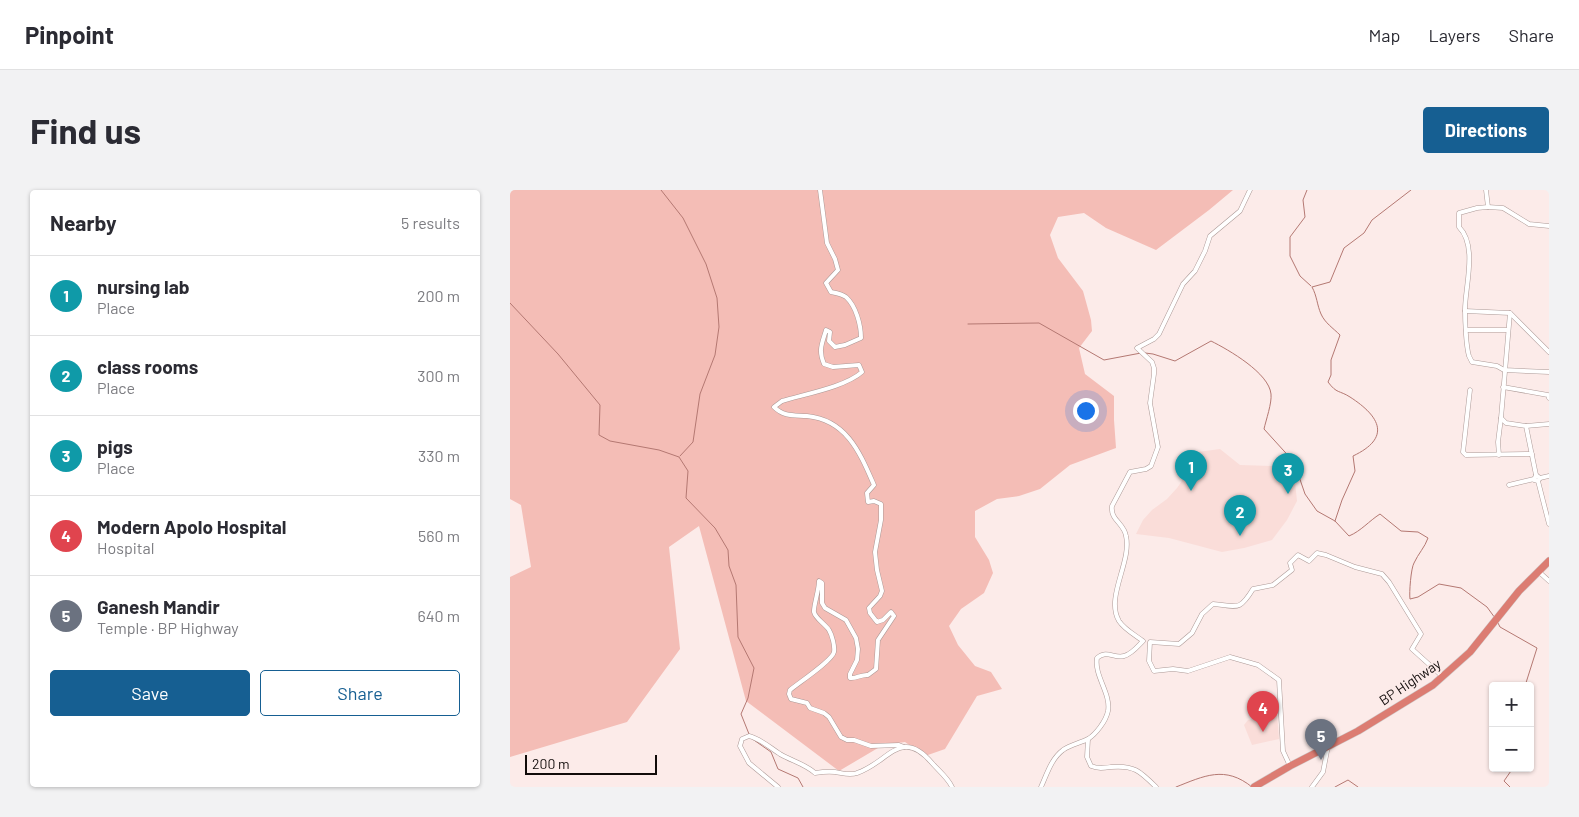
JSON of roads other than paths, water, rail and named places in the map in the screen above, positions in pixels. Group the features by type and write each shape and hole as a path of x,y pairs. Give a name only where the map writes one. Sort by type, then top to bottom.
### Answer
{"highway":[{"name":"BP Highway","path":"1255,786 1366,726 1433,686 1470,652 1507,605 1549,561"}],"street":[{"path":"820,190 827,243 838,270 826,283 831,292 844,295 852,304 861,330 861,338 835,347 829,341 830,332 826,330 820,348 820,356 824,364 833,367 859,365 862,372 844,383 782,401 774,407 780,413 808,416 838,426 849,437 864,462 874,485 867,493 868,502 874,501 881,504 881,520 876,552 877,570 882,591 869,608 870,613 878,622 891,612 894,616 878,640 876,668 868,675 862,674 850,678 857,660 856,638 846,620 825,608 822,603 822,583 819,582 818,597 813,611 814,615 825,624 830,632 834,652 833,657 790,690 789,694 791,699 807,703 810,708 824,713 829,717 841,736 847,740 854,740 865,745 899,745 904,747"},
{"path":"1250,190 1240,211 1210,236 1195,271 1183,284 1160,334 1137,348 1152,362 1154,368 1150,403 1158,447 1151,466 1146,470 1130,472 1112,506 1112,516 1120,524 1126,535 1127,551 1115,602 1116,615 1120,622 1143,641 1179,644 1192,633 1202,614 1213,604 1237,606 1244,603 1253,589 1273,584 1292,570 1290,563 1298,554 1309,561 1317,553 1382,574 1419,629 1421,634 1412,649 1442,677"},
{"path":"1486,190 1488,207"},
{"path":"1549,226 1530,224 1503,208 1477,208 1459,213 1459,227 1464,232 1469,247 1464,311 1467,350 1472,362 1497,366 1504,370 1549,372"},
{"path":"1464,311 1510,313 1549,352"},
{"path":"1499,455 1498,442 1510,313"},
{"path":"1466,330 1508,330"},
{"path":"1503,387 1548,395 1549,398"},
{"path":"1470,390 1463,452 1466,455 1532,454"},
{"path":"1501,418 1506,423 1526,426 1549,424"},
{"path":"1526,426 1549,524"},
{"path":"1509,485 1549,476"},
{"path":"1544,504 1549,503"},
{"path":"1538,571 1549,582"},
{"path":"1041,787 1051,763 1062,751 1088,739 1102,723 1108,712 1108,701 1098,671 1097,658 1107,653 1120,657 1126,656 1143,641"},
{"path":"1150,642 1148,661 1154,671 1173,669 1188,671 1230,657 1258,665 1279,680 1283,751 1290,766"},
{"path":"778,787 749,763 740,746 742,739 749,736 762,740 778,753 794,762 807,766 815,773 834,772 844,775 866,770 892,751 911,747 928,758 952,787"},
{"path":"1088,739 1087,757 1091,766 1103,768 1125,766 1142,773 1156,787"},
{"path":"1312,787 1323,772 1328,746"}],"waterway":[{"path":"661,190 683,218 706,264 717,298 719,327 715,355 700,394 693,442 680,456"},
{"path":"1307,190 1303,200 1305,217 1290,237 1290,256 1300,276 1311,286"},
{"path":"1335,521 1355,471 1353,456 1373,442 1377,435 1377,427 1375,420 1369,412 1350,397 1336,390 1328,382 1331,375 1331,360 1340,335 1323,317 1312,287 1330,282 1344,248 1364,233 1372,220 1411,190"},
{"path":"510,303 558,354 600,405 599,435 610,441 659,450 679,457 688,471 686,498 715,528 728,550 729,566 736,585 738,637 754,668 748,698 741,714 749,734"},
{"path":"968,324 1039,323 1104,360 1141,353"},
{"path":"1145,353 1175,361 1211,341 1247,363 1256,370 1269,386 1271,394 1270,407 1264,429 1294,462 1305,494 1317,511 1335,521 1349,536 1380,514 1401,531 1418,532 1428,538 1413,566 1410,581 1410,599 1418,597 1439,584 1461,588 1487,607 1495,618"},
{"path":"1498,623 1500,627 1537,648 1526,682"},
{"path":"751,738 771,752 778,769 798,778 803,787"},
{"path":"1510,772 1504,781 1510,787"},
{"path":"1176,787 1205,776 1223,774 1242,780 1252,787"},
{"path":"1335,787 1348,780 1358,787"}],"place":[{"name":"nursing lab","path":"1191,491"},
{"name":"pigs","path":"1288,494"},
{"name":"class rooms","path":"1240,536"},
{"name":"Modern Apolo Hospital","path":"1263,732"},
{"name":"Ganesh Mandir","path":"1321,760"}]}
